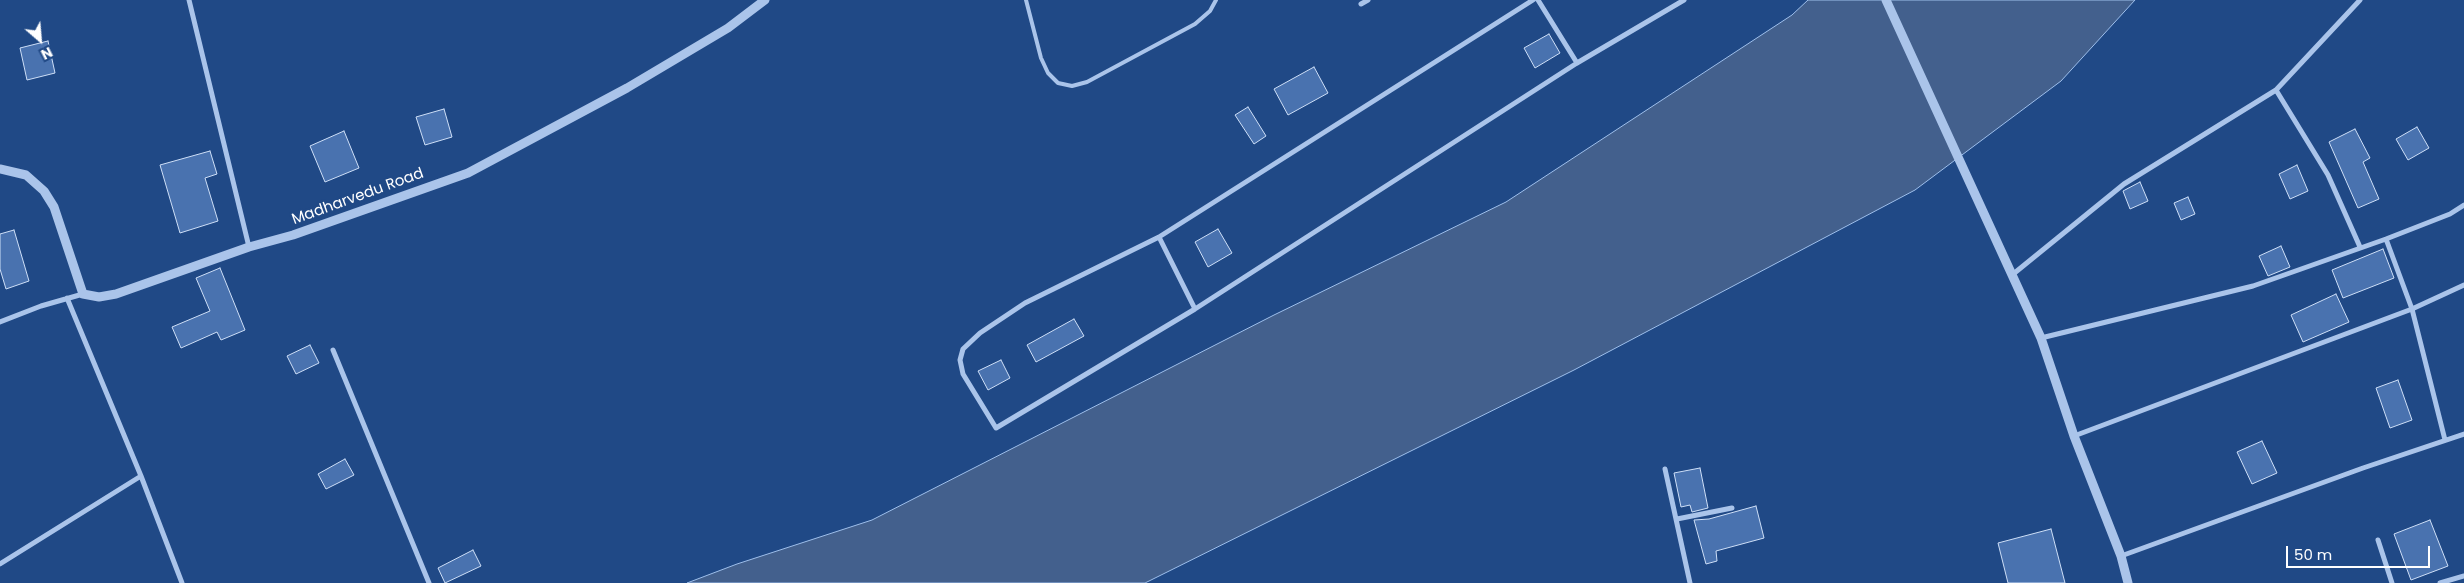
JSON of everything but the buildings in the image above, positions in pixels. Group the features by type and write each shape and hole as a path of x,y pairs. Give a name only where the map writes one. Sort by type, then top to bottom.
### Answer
{"street":[{"path":"189,0 249,247"},
{"name":"Madharvedu Road","path":"83,294 99,297 116,294 249,247 293,235 468,172 627,88 728,28 765,0"},
{"path":"1361,4 1368,0"},
{"path":"1533,0 1159,237 1025,303 980,334 963,349 960,360 963,374 996,428 1195,309 1577,63 1684,0"},
{"path":"1538,0 1577,63"},
{"path":"1886,0 2041,338 2074,436 2121,556 2128,583"},
{"path":"2012,275 2124,184 2276,90 2360,0"},
{"path":"2276,90 2328,175 2360,247"},
{"path":"0,169 26,175 44,191 56,214 83,294 0,322"},
{"path":"2041,338 2253,286 2386,239 2450,214 2464,205"},
{"path":"1159,237 1195,309"},
{"path":"2386,239 2412,309 2446,440"},
{"path":"2074,436 2412,309 2464,285"},
{"path":"67,298 141,476 182,583"},
{"path":"333,350 429,583"},
{"path":"2121,556 2363,468 2464,434"},
{"path":"1665,469 1690,583"},
{"path":"0,564 141,476"},
{"path":"1677,520 1732,508"},
{"path":"2378,540 2392,583"},
{"path":"2440,583 2464,576"}],"lane":[{"path":"1026,0 1041,58 1048,73 1058,83 1072,86 1087,82 1195,24 1210,11 1216,0"}],"water":[{"path":"1808,0 2135,0 2061,81 1915,190 1574,370 1145,583 687,583 737,564 872,520 1274,315 1506,202 1792,15"}]}
